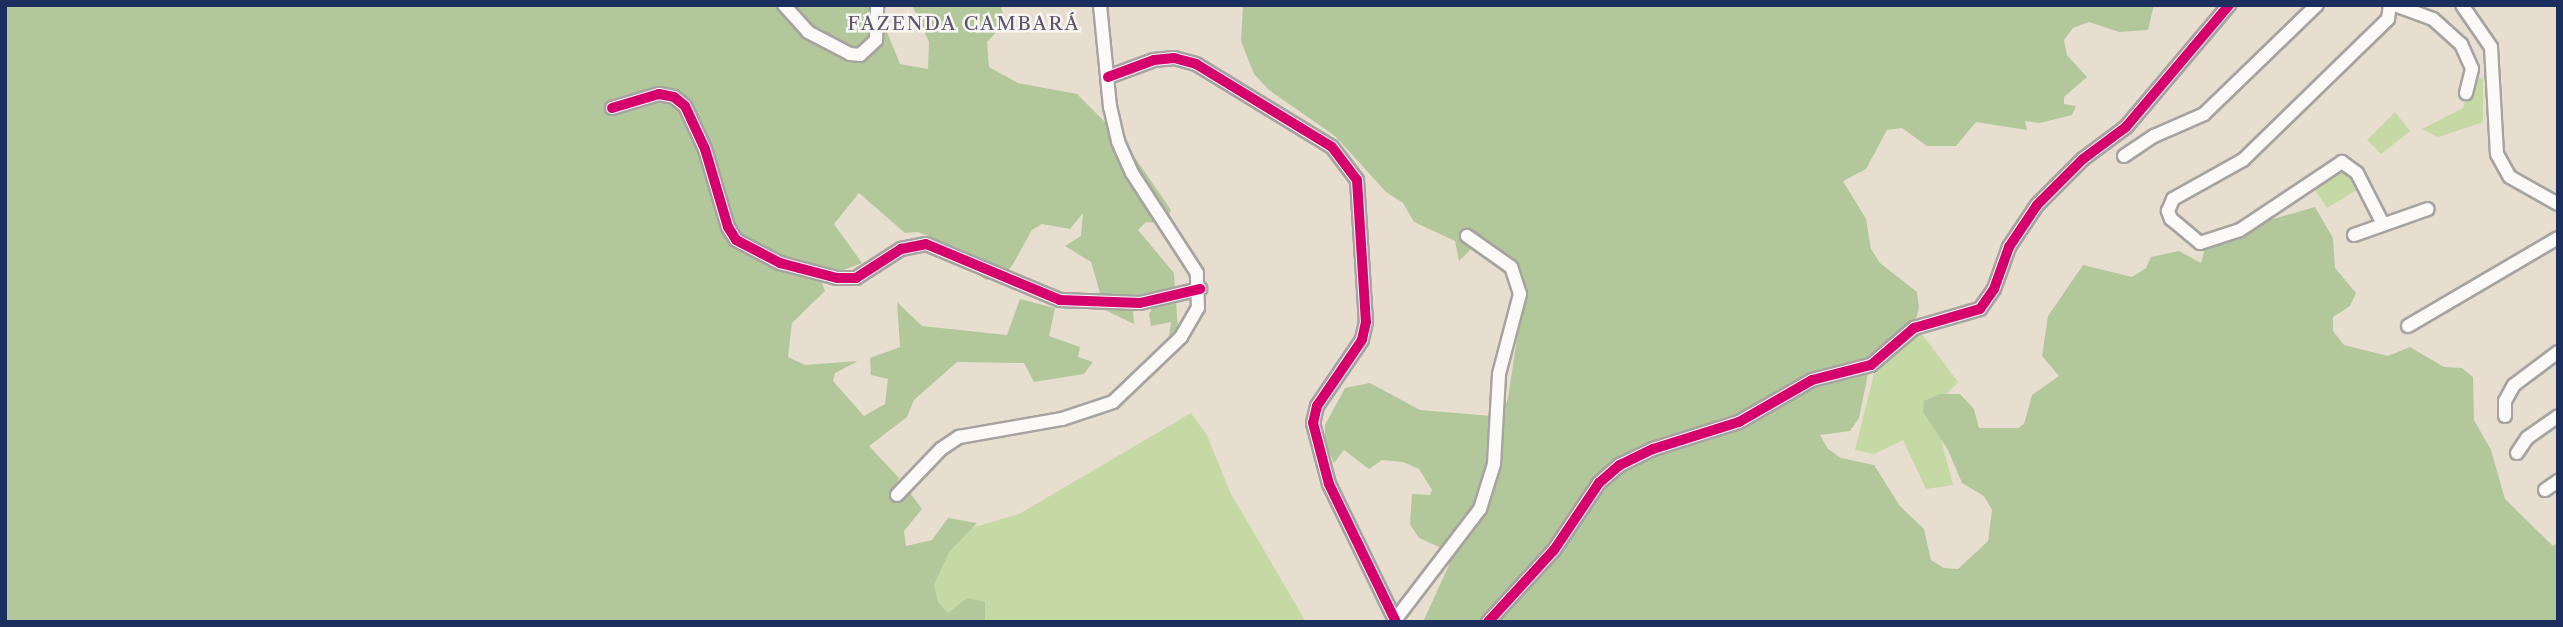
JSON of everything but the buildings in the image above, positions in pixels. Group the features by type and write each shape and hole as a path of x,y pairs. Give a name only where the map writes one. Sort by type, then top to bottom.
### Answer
{"street":[{"path":"784,5 808,32 850,54 860,55 876,40 877,5"},
{"path":"897,495 942,449 959,437 1062,419 1114,402 1135,385 1191,324 1200,289 1197,273 1132,173 1118,141 1100,5"},
{"path":"1488,622 1554,550 1600,483 1620,465 1653,449 1740,422 1812,380 1871,365 1914,328 1980,309 1994,289 2009,247 2037,205 2082,159 2126,127 2228,5"},
{"path":"2124,156 2154,136 2204,114 2317,5"},
{"path":"2383,224 2357,173 2342,162 2240,230 2200,243 2171,219 2168,211 2174,199 2243,160 2388,19 2393,5 2434,19 2461,44 2472,69 2466,93"},
{"path":"2462,5 2491,47 2497,154 2510,177 2558,204"},
{"path":"1108,77 1154,60 1174,58 1196,64 1332,147 1357,180 1365,309 1362,340 1317,406 1313,424 1329,484 1395,621 1480,509 1494,464 1499,374 1520,295 1511,267 1467,236"},
{"path":"612,108 659,94 674,97 685,106 705,149 727,227 736,240 780,263 837,278 856,278 901,250 926,244 1029,291 1060,300 1140,303 1200,289"},
{"path":"2354,235 2428,209"},
{"path":"2408,326 2558,239"},
{"path":"2505,416 2505,401 2514,385 2558,352"},
{"path":"2517,453 2527,438 2558,416"},
{"path":"2545,490 2558,481"}],"green space":[{"path":"5,5 876,5 900,64 928,69 929,42 912,5 1000,5 1006,22 987,42 989,67 1018,83 1077,94 1122,139 1171,210 1166,224 1146,222 1138,230 1174,273 1178,329 1168,343 1171,322 1151,326 1149,314 1156,301 1141,300 1133,311 1134,324 1105,310 1091,262 1065,246 1081,236 1083,213 1070,229 1042,224 1032,230 1012,266 1001,278 986,280 973,271 965,251 918,232 905,233 859,193 834,224 862,263 843,270 817,270 825,291 792,323 788,357 805,365 858,361 835,373 833,381 864,416 885,404 888,379 871,375 870,358 900,347 897,302 922,326 1007,335 1020,299 1055,308 1049,336 1080,347 1078,357 1093,362 1084,374 1034,382 1024,363 957,362 914,400 907,417 869,446 899,478 889,496 896,498 913,487 911,494 922,509 904,531 906,546 932,540 948,518 977,523 949,552 934,585 938,602 948,613 967,598 985,602 985,622 5,622"},
{"path":"1243,5 2154,5 2148,30 2119,32 2089,22 2073,28 2064,40 2067,55 2087,77 2064,97 2064,104 2076,106 2072,115 2040,123 2025,121 2027,130 1976,122 1956,146 1927,146 1902,128 1887,130 1866,169 1843,181 1866,219 1871,249 1880,263 1917,292 1919,307 1915,323 1869,369 1859,418 1850,431 1820,435 1828,449 1841,458 1874,465 1900,506 1924,529 1931,560 1944,568 1958,569 1988,541 1992,510 1984,496 1962,483 1948,450 1923,412 1924,401 1940,394 1960,394 1974,409 1979,428 2018,428 2024,424 2032,395 2059,376 2042,356 2048,316 2083,265 2132,277 2146,268 2151,257 2179,251 2201,263 2205,248 2262,222 2315,207 2333,238 2335,268 2356,293 2350,306 2333,317 2333,331 2344,345 2388,356 2410,347 2444,367 2462,368 2473,377 2474,420 2491,450 2505,499 2553,546 2558,542 2558,622 1423,622 1449,565 1446,550 1419,538 1410,524 1412,494 1430,495 1432,490 1419,469 1403,462 1382,460 1369,469 1344,450 1334,463 1325,443 1325,425 1345,388 1370,383 1420,410 1492,416 1488,457 1508,398 1523,299 1507,267 1483,250 1471,249 1459,261 1455,241 1414,222 1403,203 1386,192 1335,136 1269,90 1254,74 1241,41"},
{"path":"2472,76 2483,79 2483,122 2438,137 2422,129 2463,108"},
{"path":"2395,112 2410,131 2381,154 2367,140"},
{"path":"2345,168 2360,188 2327,208 2315,190"},
{"path":"1921,333 1958,382 1943,398 1938,428 1953,485 1926,489 1903,440 1874,454 1855,450 1875,370 1906,339"},
{"path":"1191,413 1207,435 1230,492 1306,622 906,622 916,579 971,528 1019,514"}],"cycle path":[{"path":"1488,622 1554,550 1599,483 1620,465 1653,449 1739,422 1812,380 1871,365 1914,328 1980,309 1994,289 2009,247 2037,205 2083,159 2126,127 2229,5"},
{"path":"1108,77 1154,60 1174,58 1196,64 1332,147 1357,180 1366,322 1362,340 1317,406 1313,423 1329,484 1396,622"},
{"path":"612,108 659,94 674,97 685,106 705,149 728,227 736,240 780,263 837,278 856,278 901,249 926,244 1060,300 1140,303 1200,289"}],"district":[{"name":"FAZENDA CAMBARÁ","path":"964,24"}]}
